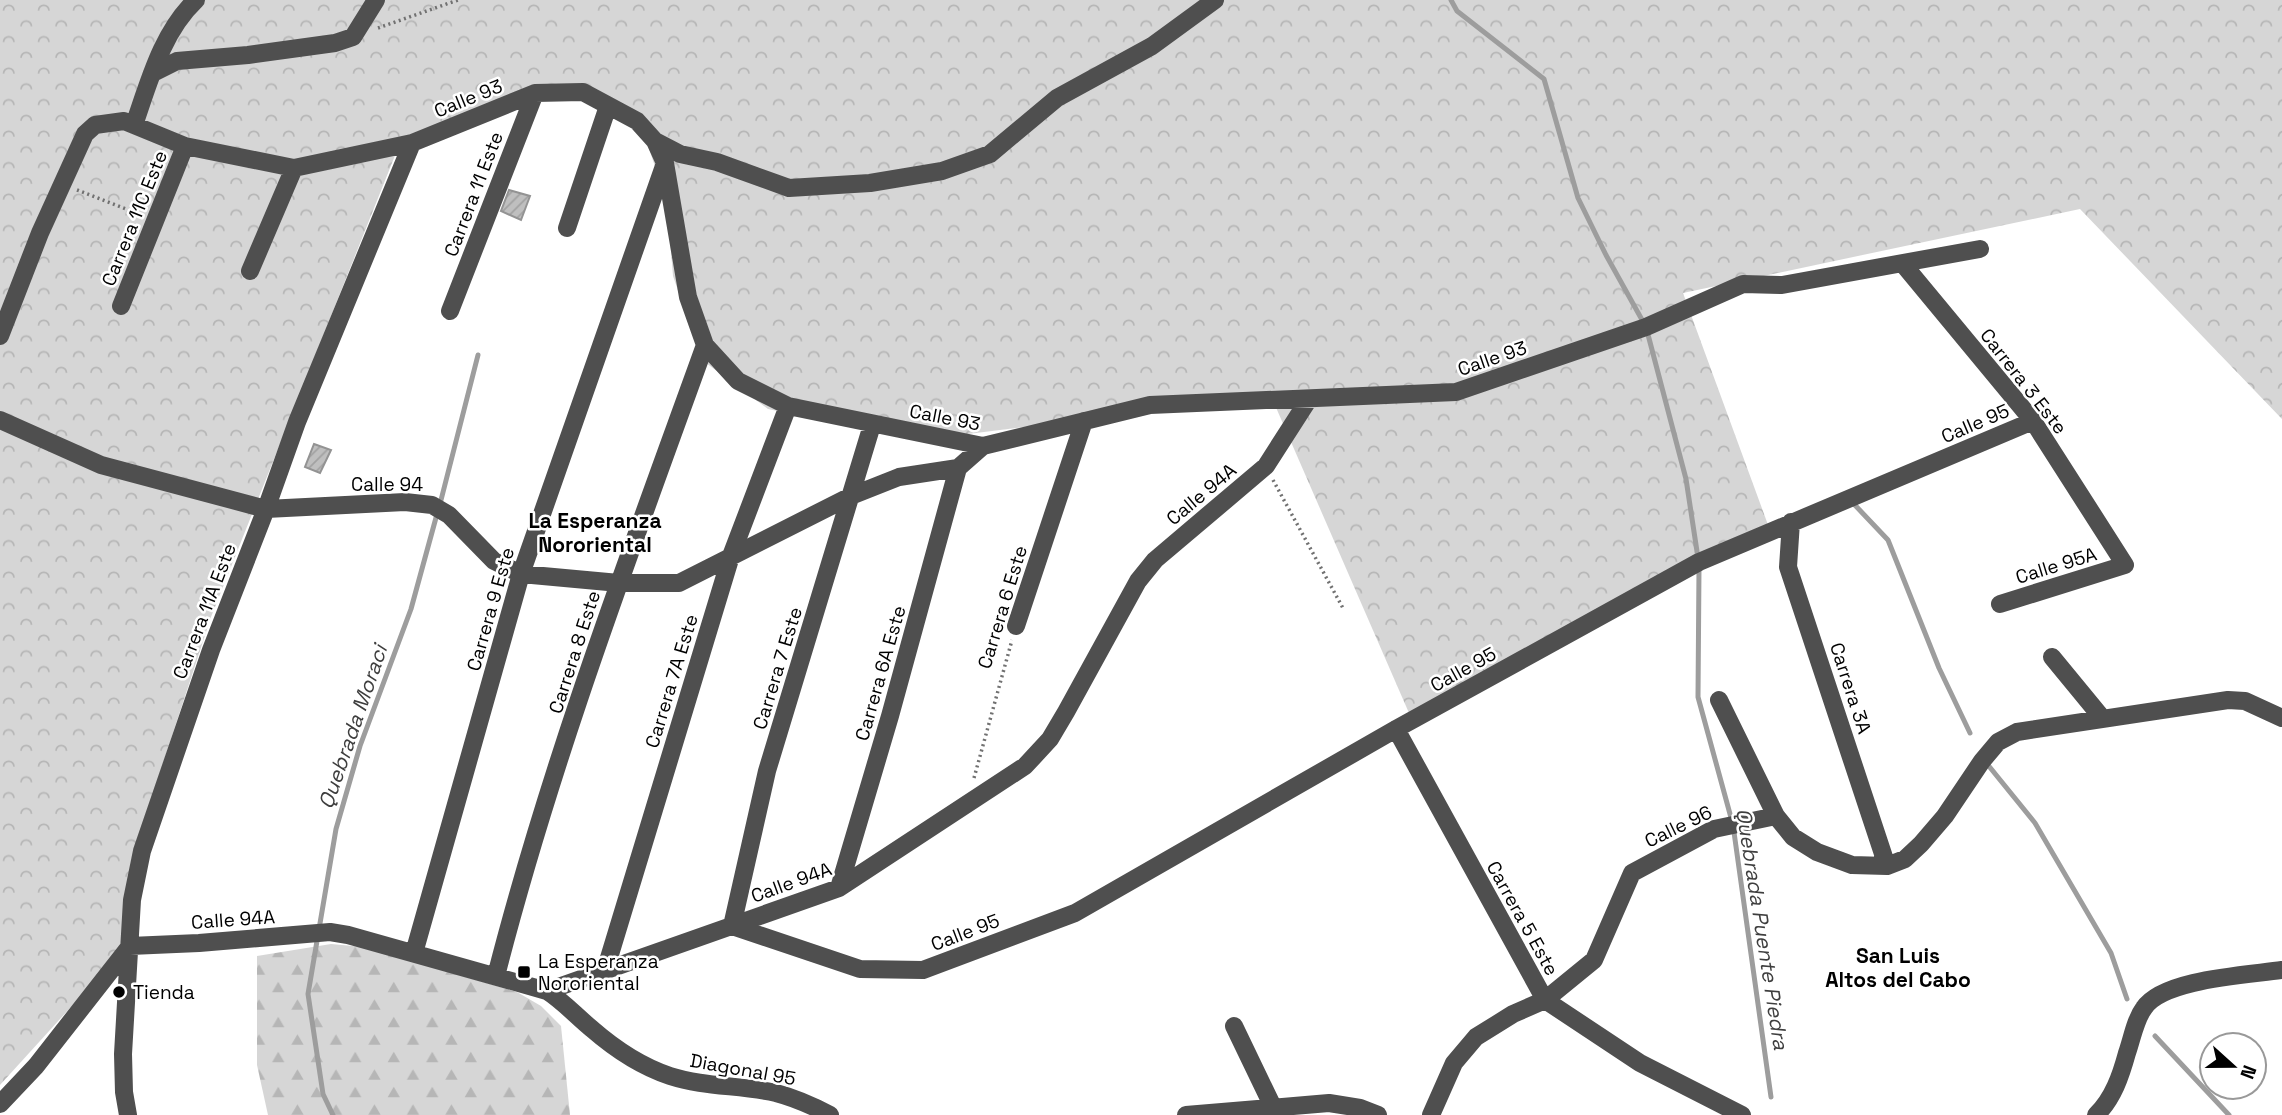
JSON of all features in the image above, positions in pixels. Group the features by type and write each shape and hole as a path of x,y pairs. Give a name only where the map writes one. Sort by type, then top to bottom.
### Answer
{"street":[{"path":"134,125 165,43 184,11 196,0"},
{"path":"153,73 177,61 248,55 335,43 354,37 376,0"},
{"path":"654,141 680,154 717,162 789,188 870,183 942,171 990,154 1057,98 1152,46 1215,0"},
{"name":"Calle 93","path":"63,184 85,134 95,125 124,121 185,146 294,168 412,143 535,93 583,93 637,121 654,141 666,163 688,297 705,345 738,381 788,406 983,446 1150,405 1456,392 1646,327 1743,284 1782,285 1980,249"},
{"name":"Carrera 11 Este","path":"450,311 535,93"},
{"path":"567,228 608,106"},
{"name":"Carrera 11A Este","path":"128,1115 124,1092 123,1054 132,900 142,851 211,650 297,422 412,143"},
{"name":"Carrera 11C Este","path":"121,306 185,146"},
{"name":"Carrera 9 Este","path":"414,953 521,574 666,163"},
{"path":"250,271 294,168"},
{"path":"0,336 40,233 63,184"},
{"name":"Carrera 3 Este","path":"1903,264 2033,421 2125,565"},
{"name":"Carrera 8 Este","path":"496,976 520,884 619,583 705,345"},
{"name":"Calle 94A","path":"130,946 330,932 547,991 839,888 1026,766 1050,739 1138,581 1155,560 1266,466 1309,399"},
{"name":"Carrera 7A Este","path":"605,971 731,556 788,406"},
{"name":"Calle 94","path":"0,421 101,465 266,509 405,502 432,505 449,515 494,561 521,574 619,583 679,583 852,496 899,477 958,468"},
{"name":"Carrera 6 Este","path":"1016,626 1084,421"},
{"name":"Calle 95","path":"732,926 860,969 923,970 1075,913 1396,729 1699,562 2033,421"},
{"name":"Carrera 7 Este","path":"732,926 767,771 872,425"},
{"path":"958,468 983,446"},
{"name":"Carrera 6A Este","path":"839,888 890,716 958,468"},
{"name":"Carrera 3A","path":"1791,522 1788,567 1887,866"},
{"name":"Calle 95A","path":"2000,604 2125,565"},
{"path":"2052,657 2103,719"},
{"path":"1719,700 1776,816 1793,837 1818,852 1853,865 1887,866 1905,859 1922,844 1945,816 1998,742 2017,732 2228,700 2245,701 2282,718"},
{"name":"Carrera 5 Este","path":"1396,729 1545,1000 1640,1063 1742,1115"},
{"name":"Calle 96","path":"1431,1115 1454,1063 1476,1037 1513,1014 1545,1000 1594,960 1632,873 1714,829 1776,816"},
{"path":"0,1104 36,1066 130,946"},
{"path":"2095,1115 2103,1108 2120,1078 2134,1030 2144,1007 2180,985 2282,970"},
{"name":"Diagonal 95","path":"547,991 567,1005 611,1045 639,1064 699,1084 777,1093 800,1100 830,1115"},
{"path":"1234,1026 1273,1107"},
{"path":"1186,1115 1337,1103 1378,1115"}],"path":[{"path":"354,37 458,0"},
{"path":"63,184 157,221"},
{"path":"1266,466 1344,610"},
{"name":"Carrera 6 Este","path":"966,807 1016,626"}],"green space":[{"path":"0,0 2282,0 2282,419 2080,209 1683,293 1771,533 1409,713 1271,396 960,435 847,426 768,409 702,360 673,276 667,202 643,131 586,92 515,92 396,153 211,617 131,861 120,953 0,1085"},
{"path":"331,944 364,947 517,992 541,1006 561,1026 570,1115 268,1115 257,1065 257,956"}],"building":[{"path":"509,190 530,196 521,220 501,211"},
{"path":"314,444 331,450 320,473 305,467"}],"waterway":[{"name":"Quebrada Puente Piedra","path":"1451,0 1457,11 1544,79 1578,198 1646,327 1686,479 1698,558"},
{"name":"Quebrada Moraci","path":"440,504 478,355"},
{"path":"1852,502 1888,540 1939,668 1970,733"},
{"name":"Quebrada Moraci","path":"333,1115 323,1094 308,994 336,829 360,746 411,609 437,514"},
{"name":"Quebrada Puente Piedra","path":"1699,568 1698,697 1733,825 1771,1097"},
{"path":"1988,765 2035,823 2111,953 2127,999"},
{"path":"2155,1036 2229,1115"}],"place":[{"name":"La Esperanza Nororiental","path":"524,972"},
{"name":"Tienda","path":"119,992"}],"district":[{"name":"La Esperanza Nororiental","path":"595,533"},
{"name":"San Luis Altos del Cabo","path":"1898,968"}]}
